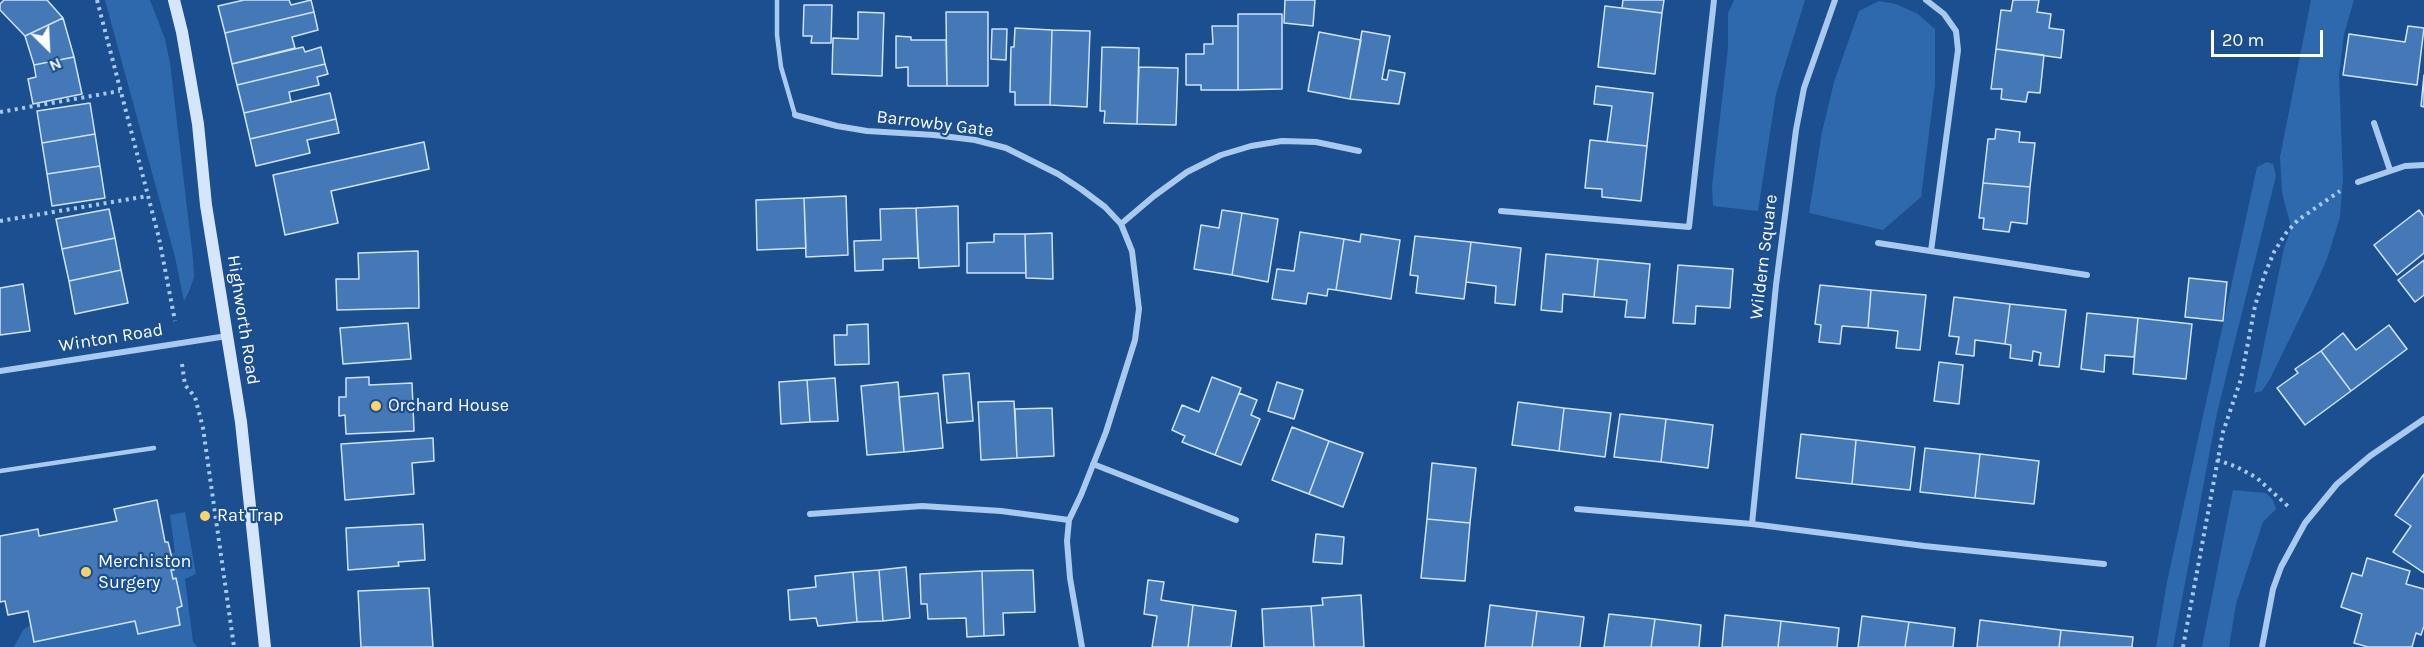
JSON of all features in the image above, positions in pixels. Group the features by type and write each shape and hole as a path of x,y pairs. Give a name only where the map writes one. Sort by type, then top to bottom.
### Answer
{"main road":[{"name":"Highworth Road","path":"174,0 198,124 206,205 241,422 265,647"}],"street":[{"path":"1500,211 1689,227 1714,0"},
{"name":"Wildern Square","path":"1752,524 1776,285 1796,130 1804,88 1835,0"},
{"path":"1926,0 1944,14 1956,32 1958,50 1931,251"},
{"name":"Barrowby Gate","path":"795,115 847,128 964,139 1006,148 1058,174 1105,207 1121,224 1132,251 1139,309 1128,366 1093,464 1069,520 1067,541 1070,578 1082,647"},
{"path":"2374,123 2390,170"},
{"path":"1121,224 1187,172 1221,155 1251,146 1282,141 1316,142 1359,151"},
{"path":"2358,182 2390,170 2424,165"},
{"path":"1878,243 2087,275"},
{"name":"Winton Road","path":"0,371 227,335"},
{"path":"2262,647 2272,589 2305,523 2337,484 2370,456 2424,419"},
{"path":"1093,464 1236,520"},
{"path":"810,514 922,506 1001,511 1069,520"},
{"path":"1577,509 1752,524 1924,546 2104,564"}],"lane":[{"path":"777,0 777,35 781,67 795,115"},
{"path":"0,471 154,448"}],"path":[{"path":"0,112 120,91"},
{"path":"2183,647 2226,417 2241,379 2255,306 2274,252 2298,220 2329,198 2358,182"},
{"path":"0,221 148,196"},
{"path":"2217,460 2237,467 2257,478 2305,523"}],"shaded area":[{"path":"105,0 150,0 165,39 170,63 193,259 194,277 184,301 175,257"},
{"path":"1734,0 1805,0 1776,94 1758,211 1713,206 1712,186 1728,48 1728,13"},
{"path":"2311,0 2354,0 2344,34 2339,75 2343,179 2340,217 2327,259 2270,379 2262,391 2254,393 2284,248 2290,232 2290,223 2282,193 2280,157"},
{"path":"1879,1 1896,4 1918,14 1935,29 1935,85 1921,197 1883,230 1809,213 1822,132 1834,82 1859,11"},
{"path":"2267,162 2273,164 2276,176 2217,413 2173,647 2156,647 2167,582 2257,167"},
{"path":"2233,490 2266,493 2273,500 2276,509 2263,522 2236,604 2229,647 2202,647"},
{"path":"185,512 196,574 185,579 193,642 198,647 14,647 23,630 30,625 34,642 135,621 138,633 180,625 177,608 182,606 176,579 173,579 171,570 173,570 171,554 175,552 170,515"}],"building":[{"path":"4,0 47,0 63,18 25,36 0,10 0,4"},
{"path":"244,0 289,0 291,5 311,0 314,12 225,33 218,6"},
{"path":"1285,0 1315,0 1313,26 1284,23"},
{"path":"1623,0 1664,0 1662,13 1622,8"},
{"path":"2013,0 2039,0 2037,12 2051,14 2049,28 2064,30 2061,58 1996,49 2001,10 2011,11"},
{"path":"804,5 832,5 831,43 811,43 812,36 803,36"},
{"path":"1605,6 1662,13 1655,74 1598,67"},
{"path":"314,12 318,30 292,37 295,48 232,64 225,33"},
{"path":"858,12 884,13 882,76 832,74 833,38 858,39"},
{"path":"946,12 988,12 988,86 947,86"},
{"path":"1238,14 1282,14 1282,89 1238,90"},
{"path":"63,18 74,57 34,65 25,36"},
{"path":"1212,26 1238,26 1238,90 1201,90 1201,85 1186,85 1186,54 1204,54 1204,44 1213,44"},
{"path":"2408,26 2424,28 2417,85 2343,75 2349,34 2405,42"},
{"path":"1015,28 1052,30 1050,105 1015,105 1015,92 1010,92 1011,47 1014,47"},
{"path":"992,29 1007,29 1006,60 991,59"},
{"path":"1052,30 1090,31 1087,107 1050,105"},
{"path":"1362,31 1390,36 1382,79 1387,80 1389,70 1405,73 1399,104 1350,99"},
{"path":"1319,32 1361,40 1350,99 1308,91"},
{"path":"896,36 911,37 911,40 946,40 947,86 908,86 908,67 896,68"},
{"path":"303,47 305,52 321,47 325,64 237,85 232,64"},
{"path":"1102,47 1139,48 1137,124 1104,123 1105,111 1100,111"},
{"path":"1996,49 2044,55 2040,93 2028,92 2026,102 2001,99 2002,89 1991,89"},
{"path":"74,57 82,94 33,104 28,79 36,77 34,65"},
{"path":"325,64 328,74 317,77 319,85 289,92 291,102 244,113 237,85"},
{"path":"1139,67 1178,68 1176,125 1137,124"},
{"path":"2424,75 2424,107 2421,106"},
{"path":"1596,86 1653,93 1647,146 1607,142 1612,106 1594,104"},
{"path":"330,93 336,119 250,139 244,113"},
{"path":"90,103 95,134 42,143 37,111"},
{"path":"336,119 339,133 307,140 310,153 256,166 250,139"},
{"path":"1996,129 2020,132 2019,142 2035,143 2030,187 1983,183 1988,139 1995,139"},
{"path":"95,134 100,166 47,174 42,143"},
{"path":"1590,140 1647,146 1641,201 1602,197 1602,189 1585,188"},
{"path":"424,142 429,169 331,191 338,223 285,235 273,175"},
{"path":"100,166 105,198 52,206 47,174"},
{"path":"1983,183 2030,187 2027,224 2011,222 2009,232 1983,229 1984,218 1979,218"},
{"path":"846,196 848,255 806,257 804,198"},
{"path":"804,198 806,248 757,250 756,200"},
{"path":"958,206 959,266 919,268 916,208"},
{"path":"916,208 918,258 883,259 883,270 855,271 854,241 881,240 880,209"},
{"path":"109,209 115,238 62,249 56,219"},
{"path":"1222,210 1242,213 1232,275 1194,269 1201,225 1219,228"},
{"path":"2419,210 2424,217 2424,253 2397,275 2374,245"},
{"path":"1242,213 1278,219 1268,282 1232,275"},
{"path":"1300,232 1344,239 1336,290 1328,289 1327,296 1308,293 1306,304 1272,299 1277,269 1294,271"},
{"path":"1052,233 1053,279 1026,278 1025,234"},
{"path":"994,234 1025,234 1026,273 967,273 967,243 994,242"},
{"path":"1361,234 1400,240 1391,299 1336,290 1344,239 1360,242"},
{"path":"1415,236 1471,242 1464,299 1416,293 1418,276 1410,275"},
{"path":"115,238 121,270 69,281 62,249"},
{"path":"1471,242 1521,248 1515,305 1495,303 1496,286 1466,282"},
{"path":"418,251 419,308 337,310 336,279 359,279 358,253"},
{"path":"1546,254 1598,259 1594,297 1563,294 1562,312 1541,310"},
{"path":"1598,259 1650,264 1645,318 1625,317 1627,300 1594,297"},
{"path":"2424,260 2424,295 2415,302 2398,280"},
{"path":"1678,265 1733,269 1730,308 1696,306 1695,324 1673,323"},
{"path":"121,270 128,303 75,314 69,281"},
{"path":"2189,278 2227,282 2223,321 2185,317"},
{"path":"23,284 30,331 0,335 0,288"},
{"path":"1820,285 1871,290 1868,328 1842,326 1840,344 1819,342 1821,325 1815,324"},
{"path":"1871,290 1926,295 1920,350 1896,348 1898,331 1868,328"},
{"path":"1954,297 2010,304 2005,344 1975,340 1974,356 1956,354 1959,337 1949,336"},
{"path":"2010,304 2066,310 2059,367 2039,365 2041,353 2033,351 2032,361 2010,358 2011,345 2005,344"},
{"path":"2087,313 2138,318 2134,357 2105,355 2104,372 2081,369"},
{"path":"2138,318 2192,324 2186,379 2133,374"},
{"path":"408,323 411,359 343,364 340,328"},
{"path":"868,324 869,364 835,365 834,335 847,335 847,325"},
{"path":"2389,325 2407,349 2351,391 2321,351 2343,333 2356,350"},
{"path":"2321,351 2351,391 2305,425 2277,388 2298,373 2295,369"},
{"path":"1939,362 1963,365 1959,404 1934,401"},
{"path":"969,373 973,421 947,423 943,375"},
{"name":"Orchard House","path":"369,377 369,385 412,383 414,431 346,434 345,415 339,416 339,397 346,397 346,378"},
{"path":"1212,377 1241,388 1215,455 1182,442 1185,436 1172,430 1182,405 1199,412"},
{"path":"835,378 838,421 810,422 807,380"},
{"path":"807,380 810,422 781,424 779,382"},
{"path":"898,382 904,452 867,455 861,386"},
{"path":"1277,382 1303,390 1294,419 1268,411"},
{"path":"938,393 943,448 904,452 899,397"},
{"path":"1239,393 1257,400 1251,415 1260,419 1241,465 1215,455"},
{"path":"1014,401 1017,458 981,460 978,402"},
{"path":"1518,402 1564,408 1559,451 1512,445"},
{"path":"1052,408 1054,456 1017,458 1015,409"},
{"path":"1564,408 1611,413 1605,457 1559,451"},
{"path":"1620,414 1666,419 1661,462 1614,457"},
{"path":"1666,419 1713,425 1708,468 1661,462"},
{"path":"1292,427 1329,441 1309,494 1272,480"},
{"path":"1801,434 1856,440 1852,484 1796,478"},
{"path":"433,438 434,461 412,463 414,494 345,500 341,444"},
{"path":"1856,440 1915,447 1910,490 1852,484"},
{"path":"1329,441 1363,453 1343,507 1309,494"},
{"path":"1925,448 1980,454 1975,498 1920,492"},
{"path":"1980,454 2039,461 2034,504 1975,498"},
{"path":"1432,463 1476,468 1470,523 1427,519"},
{"path":"2424,474 2424,573 2393,552 2411,526 2395,515"},
{"name":"Merchiston Surgery","path":"157,500 165,542 168,542 171,554 173,579 176,578 182,606 177,608 180,625 138,634 135,621 34,642 28,611 8,615 5,601 0,602 0,536 38,529 39,536 117,521 114,509"},
{"path":"1427,519 1470,523 1465,581 1421,578"},
{"path":"423,524 425,560 398,562 399,566 348,570 346,528"},
{"path":"1316,534 1344,537 1342,564 1313,562"},
{"path":"2367,558 2410,571 2406,584 2424,589 2424,626 2421,635 2416,633 2412,647 2368,647 2354,643 2362,614 2341,607 2352,573 2362,576"},
{"path":"906,567 910,618 883,621 879,570"},
{"path":"879,570 883,621 857,622 853,572"},
{"path":"1033,570 1035,612 1003,613 1004,635 984,636 982,571"},
{"path":"982,571 984,636 967,637 966,618 928,619 927,604 921,604 920,574"},
{"path":"853,572 857,622 818,626 816,618 790,620 788,590 816,587 815,576"},
{"path":"1148,580 1164,582 1161,600 1193,605 1188,647 1152,647 1157,616 1144,614"},
{"path":"429,588 433,647 361,647 358,591"},
{"path":"1361,595 1364,647 1314,647 1311,606 1323,605 1322,598"},
{"path":"1193,605 1236,611 1231,647 1188,647"},
{"path":"1490,605 1537,611 1532,647 1485,647"},
{"path":"1311,606 1314,647 1264,647 1262,609"},
{"path":"1537,611 1584,617 1580,647 1532,647"},
{"path":"1609,614 1655,619 1651,647 1604,647"},
{"path":"1725,615 1781,621 1778,647 1722,647"},
{"path":"1862,616 1909,622 1905,647 1858,647"},
{"path":"1655,619 1701,625 1699,647 1651,647"},
{"path":"1980,620 2061,630 2059,647 1977,647"},
{"path":"1781,621 1839,628 1837,647 1778,647"},
{"path":"1909,622 1955,628 1953,647 1905,647"},
{"path":"2061,630 2133,637 2132,647 2059,647"}],"place":[{"name":"Orchard House","path":"376,406"},
{"name":"Rat Trap","path":"205,516"},
{"name":"Merchiston Surgery","path":"86,572"}]}
